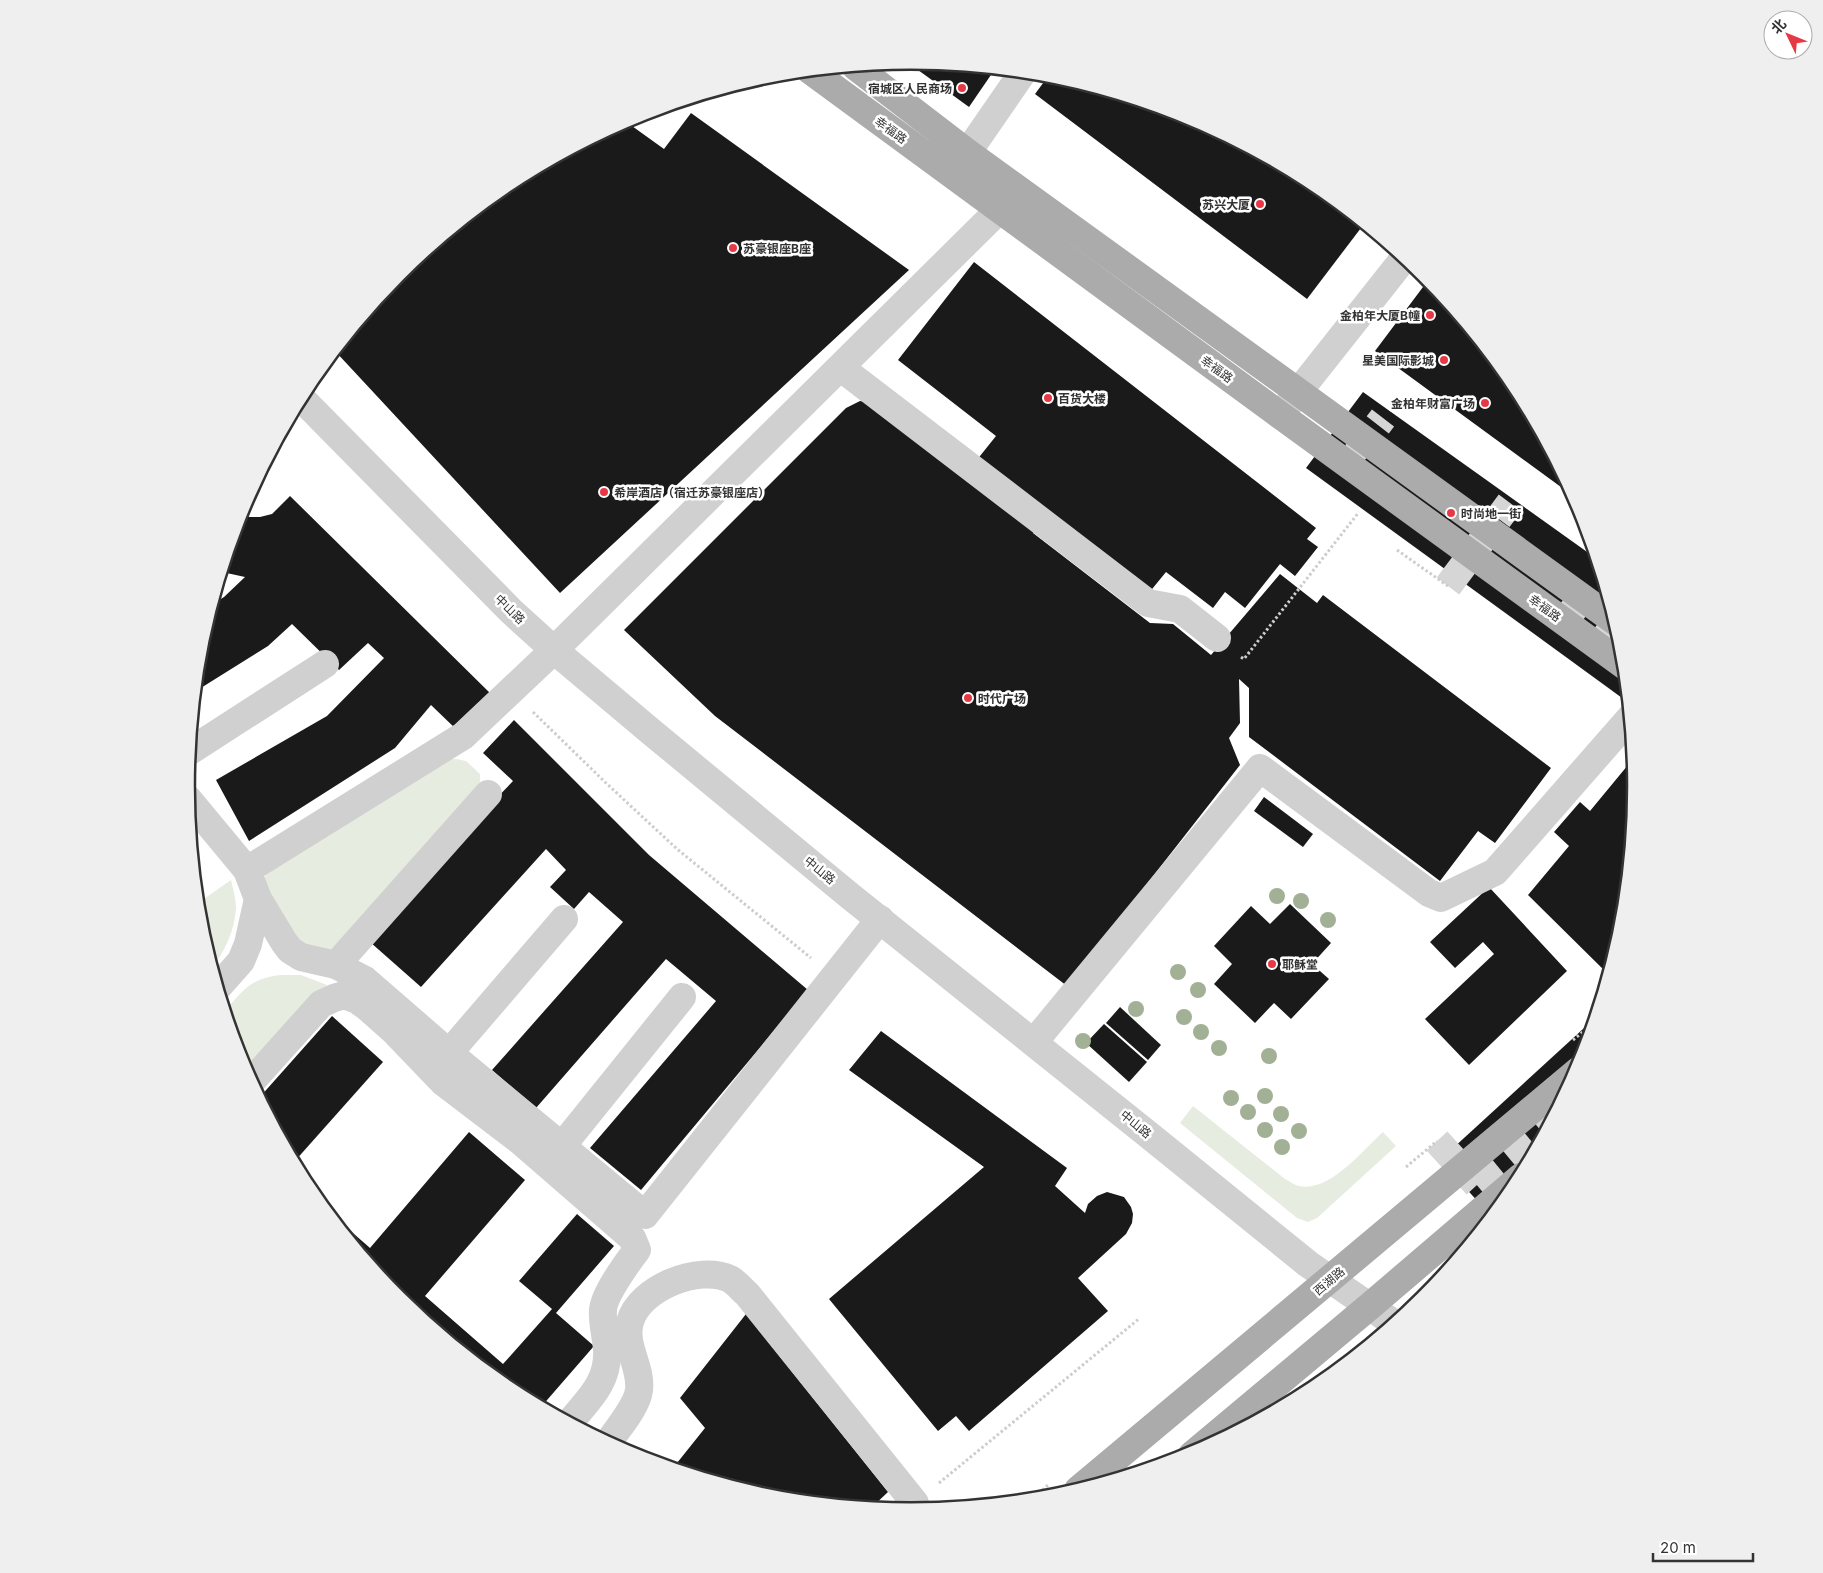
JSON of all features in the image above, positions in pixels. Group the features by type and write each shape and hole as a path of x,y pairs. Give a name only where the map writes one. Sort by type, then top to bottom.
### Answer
{"main road":[{"path":"863,72 968,152 1607,616"},
{"name":"幸福路","path":"818,76 1616,660"},
{"name":"西湖路","path":"1089,1481 1563,1084"},
{"path":"1217,1434 1500,1195"}],"street":[{"path":"952,175 1019,78"},
{"path":"247,870 463,736 554,650 1000,209"},
{"path":"1280,415 1401,264"},
{"path":"840,368 1148,603 1180,608 1217,638"},
{"name":"中山路","path":"306,403 510,611 554,650 880,919 1308,1264 1389,1320"},
{"path":"197,747 325,664"},
{"path":"1034,1042 1260,768 1429,893 1441,898 1495,872 1625,724"},
{"path":"336,965 488,794"},
{"path":"196,809 247,870 258,899 290,950 301,957 336,965 365,980 449,1053 646,1215 880,919"},
{"path":"222,982 240,961 248,944 258,899"},
{"path":"449,1053 564,919"},
{"path":"257,1076 321,1004 344,995 357,1000 394,1031 443,1082 519,1140 632,1238 637,1250 608,1294 603,1310 607,1349 606,1371 597,1390 574,1418"},
{"path":"562,1146 682,997"},
{"path":"612,1437 633,1406 639,1390 628,1335 634,1313 643,1301 669,1283 680,1278 705,1275 728,1278 747,1294 907,1503"}],"path":[{"path":"1217,638 1244,659 1359,512"},
{"path":"1397,550 1448,586"},
{"path":"511,691 677,849 834,977"},
{"path":"1406,1167 1437,1141"},
{"path":"915,1503 1140,1318"}],"shaded area":[{"path":"456,759 466,761 480,774 477,793 328,958 293,942 264,884 266,873 437,760"},
{"path":"231,880 236,905 234,924 225,947 217,961 209,926 204,899"},
{"path":"301,975 327,985 254,1069 229,1005 249,986 270,977"},
{"path":"1193,1106 1285,1179 1299,1186 1322,1183 1333,1177 1356,1159 1383,1132 1396,1146 1317,1218 1308,1222 1297,1218 1180,1123"}],"building":[{"name":"宿城区人民商场","path":"918,70 991,75 969,107"},
{"name":"苏兴大厦","path":"1043,83 1051,84 1097,94 1142,108 1186,125 1270,166 1310,191 1361,228 1307,299 1035,94"},
{"path":"691,113 909,270 560,593 339,355 373,314 405,280 475,218 513,191 553,166 633,127 664,149"},
{"name":"百货大楼","path":"974,262 1316,528 1307,539 1318,547 1295,576 1280,564 1245,608 1225,592 1213,608 1166,572 1148,594 976,461 996,436 898,360"},
{"name":"金柏年财富广场","path":"1424,286 1480,350 1507,388 1532,428 1562,488 1375,351"},
{"name":"时尚地一街","path":"1363,392 1589,553 1604,601 1622,698 1306,468"},
{"name":"时代广场","path":"860,401 873,403 1038,526 1033,533 1150,623 1173,624 1211,655 1280,574 1317,603 1323,595 1551,768 1495,843 1478,831 1440,881 1249,737 1249,688 1239,679 1240,723 1229,738 1240,765 1067,986 715,716 624,630 846,408"},
{"path":"290,496 492,695 458,731 431,705 395,748 249,841 216,780 327,716 384,658 368,643 339,670 292,624 268,646 202,687 219,600 245,577 228,573 248,517 272,514"},
{"path":"514,720 649,855 808,990 641,1190 590,1148 716,1001 666,959 536,1108 492,1070 623,922 589,892 574,909 550,887 566,870 546,849 421,987 370,942 465,831 513,781 483,753"},
{"path":"1627,766 1626,833 1622,880 1604,970 1528,895 1569,846 1554,832 1580,802 1590,811"},
{"path":"1264,797 1313,834 1303,847 1254,811"},
{"path":"1489,887 1567,971 1469,1065 1425,1019 1494,954 1483,942 1455,968 1430,942"},
{"name":"耶稣堂","path":"1290,904 1331,943 1312,964 1329,979 1291,1019 1274,1003 1255,1023 1214,984 1232,964 1214,946 1251,906 1270,924"},
{"path":"1120,1007 1161,1045 1148,1060 1106,1023"},
{"path":"332,1016 383,1062 298,1157 264,1092"},
{"path":"1104,1024 1147,1062 1129,1082 1086,1043"},
{"path":"1587,1026 1554,1103 1532,1145 1488,1212 1440,1160"},
{"path":"881,1031 1067,1168 1055,1186 1085,1213 1088,1204 1097,1196 1107,1192 1124,1197 1131,1207 1133,1214 1132,1223 1126,1234 1078,1278 1108,1311 969,1431 956,1416 938,1431 829,1299 984,1167 849,1070"},
{"path":"469,1132 525,1180 425,1296 503,1364 552,1309 519,1281 577,1214 614,1246 556,1313 594,1346 545,1402 475,1355 439,1325 405,1293 347,1228 370,1248"},
{"path":"746,1314 888,1492 878,1502 818,1497 726,1479 677,1463 705,1428 680,1398"}],"tunnel":[{"path":"1368,456 1359,449 1383,418"},
{"path":"1448,586 1510,503"},
{"path":"1563,600 1612,636"},
{"path":"1476,1184 1539,1132"},
{"path":"1437,1141 1477,1185"}],"place":[{"name":"宿城区人民商场","path":"962,88"},
{"name":"苏兴大厦","path":"1260,204"},
{"name":"苏豪银座B座","path":"733,248"},
{"name":"金柏年大厦B幢","path":"1430,315"},
{"name":"星美国际影城","path":"1444,360"},
{"name":"百货大楼","path":"1048,398"},
{"name":"金柏年财富广场","path":"1485,403"},
{"name":"希岸酒店（宿迁苏豪银座店）","path":"604,492"},
{"name":"时尚地一街","path":"1451,513"},
{"name":"时代广场","path":"968,698"},
{"name":"耶稣堂","path":"1272,964"}]}
